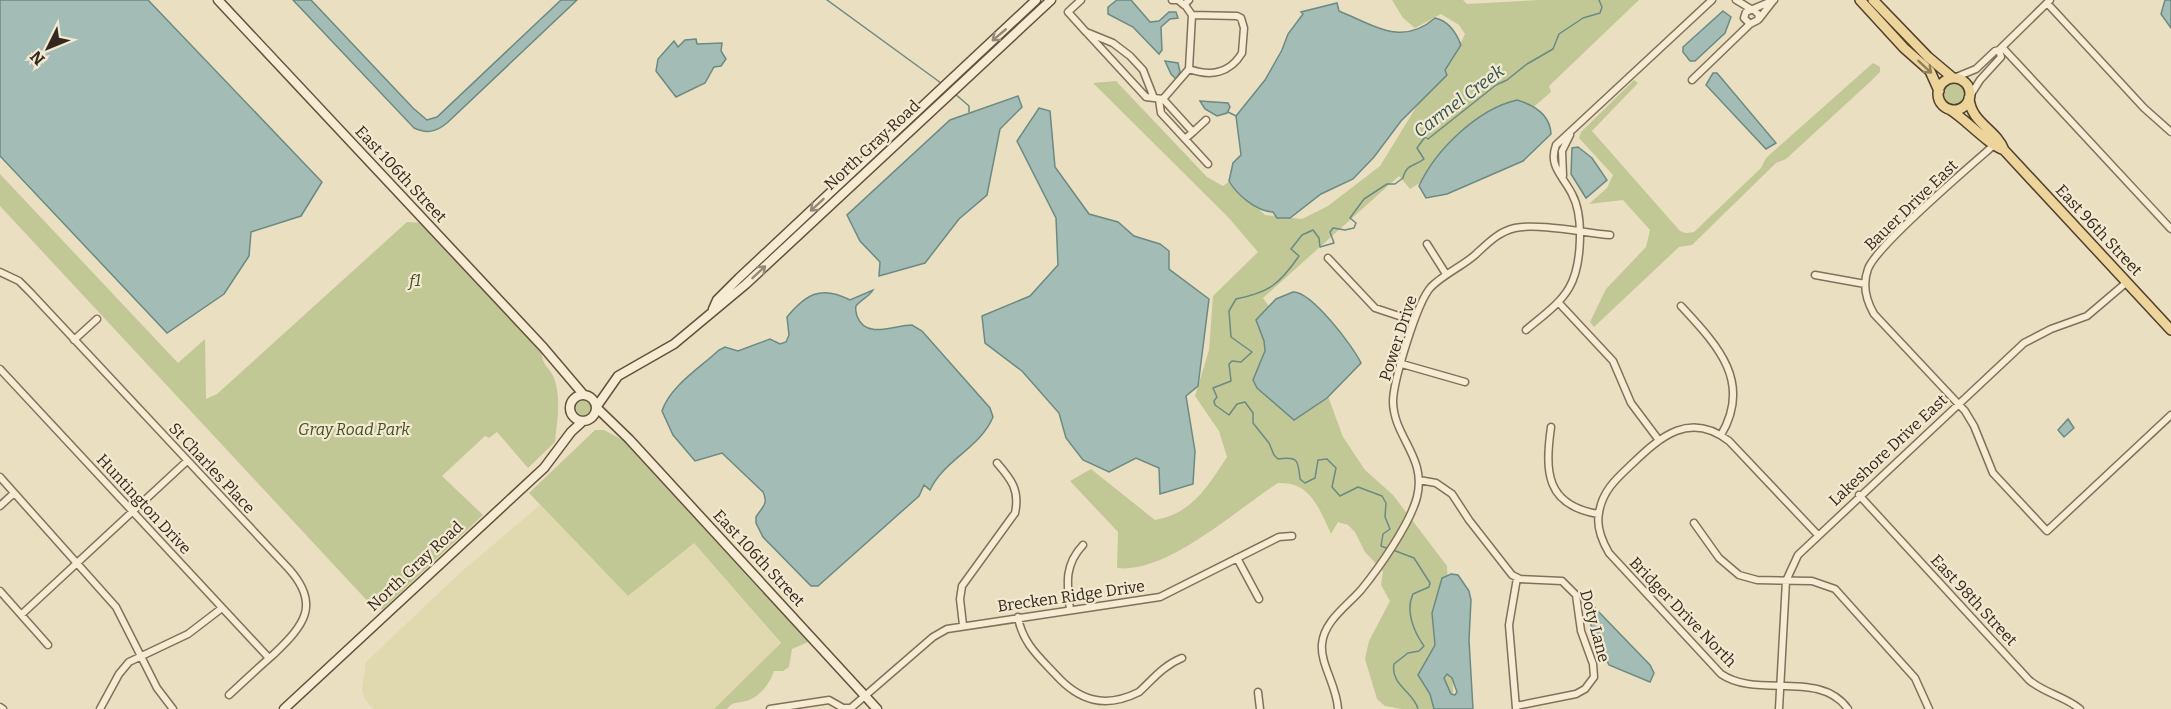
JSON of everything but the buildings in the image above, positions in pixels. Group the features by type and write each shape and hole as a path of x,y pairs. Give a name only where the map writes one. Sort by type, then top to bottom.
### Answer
{"main road":[{"path":"1860,0 1904,48 1930,71 1940,100 1948,108 1961,108 1970,97 1966,83 1954,78 1928,57 1873,0"},
{"path":"1939,92 1943,82 1954,78"},
{"name":"East 96th Street","path":"1970,97 1974,114 2000,138 2004,150"},
{"name":"East 96th Street","path":"1948,108 1970,123 1994,145 2004,150 2171,330"}],"street":[{"name":"East 106th Street","path":"218,0 543,346 560,369 584,394"},
{"name":"North Gray Road","path":"964,74 1036,0"},
{"name":"North Gray Road","path":"584,394 593,394 630,367 674,344 713,309 746,284 940,96 1050,0"},
{"path":"1081,0 1068,12 1146,97 1159,99"},
{"path":"1159,99 1189,69 1192,15 1187,2 1172,0"},
{"path":"1526,330 1558,302 1569,289 1575,274 1580,233 1578,207 1564,180 1562,151 1574,128 1712,0"},
{"path":"1735,36 1745,15 1773,0"},
{"path":"1692,80 1735,36 1758,20 1773,0"},
{"path":"1738,1 1759,15 1758,20"},
{"path":"1738,1 1750,24"},
{"path":"1954,78 1976,69 2001,49 2048,1 2140,104 2171,132"},
{"path":"1189,69 1212,74 1223,72 1242,53 1244,28 1241,18 1237,16 1192,15"},
{"path":"1086,32 1113,44 1130,56 1143,70 1159,99 1193,132"},
{"path":"1970,97 1980,80 2001,57 2001,49"},
{"path":"2001,49 2171,229"},
{"path":"1159,99 1161,113 1208,164"},
{"path":"1185,139 1206,120"},
{"name":"Bauer Drive East","path":"1865,284 1874,257 1994,145"},
{"name":"Power Drive","path":"1338,709 1336,690 1323,658 1323,637 1331,621 1361,590 1414,506 1419,480 1416,461 1395,413 1395,389 1414,321 1425,295 1446,274 1506,231 1528,227 1610,236"},
{"path":"1427,244 1446,274"},
{"path":"1328,258 1375,308 1414,321"},
{"name":"St Charles Place","path":"0,272 19,281 289,569 303,588 306,596 305,617 298,630 229,694"},
{"path":"1815,275 1865,284 1868,301 1874,314 1971,420 1993,473 2047,531 2171,415"},
{"name":"Lakeshore Drive East","path":"1779,709 1786,581 1798,555 1817,534 2026,341 2087,316 2127,282"},
{"path":"1558,302 1613,361 1631,403 1658,439"},
{"path":"1681,306 1716,345 1730,373 1731,411 1721,435"},
{"path":"74,340 97,319"},
{"path":"1402,364 1465,382"},
{"name":"Huntington Drive","path":"0,369 269,658"},
{"name":"East 106th Street","path":"560,369 571,392 571,403"},
{"name":"North Gray Road","path":"597,407 610,383"},
{"path":"584,394 594,400 597,407 586,420 576,419 571,413 571,403 575,397 584,394"},
{"name":"East 106th Street","path":"597,407 877,709"},
{"name":"North Gray Road","path":"564,442 571,413"},
{"name":"East 106th Street","path":"586,420 618,429"},
{"name":"North Gray Road","path":"284,709 544,468 564,442 586,420"},
{"path":"1551,426 1547,467 1553,487 1576,508 1598,514 1613,482 1658,439 1684,428 1706,430 1721,435 1735,446 1817,534"},
{"path":"22,614 187,461"},
{"path":"963,625 960,599 962,586 1015,513 1017,504 1015,487 997,463"},
{"path":"0,477 116,607 157,688 173,709"},
{"path":"1419,480 1436,483 1452,494 1469,520 1517,579 1509,625 1516,707"},
{"path":"0,506 14,493"},
{"name":"East 98th Street","path":"1859,495 2029,680 2040,689 2065,698 2080,709"},
{"name":"Bridger Drive North","path":"1598,514 1600,531 1609,553 1721,674 1744,684 1820,690 1838,698 1848,709"},
{"path":"1694,523 1719,558 1732,571 1748,578 1812,581 1834,589 1915,678 1929,709"},
{"name":"Brecken Ridge Drive","path":"866,697 937,633 963,625 1160,597 1279,537 1292,536"},
{"path":"1070,610 1068,570 1074,554 1083,545"},
{"path":"1237,558 1259,599"},
{"name":"Doty Lane","path":"1516,707 1576,694 1590,684 1594,672 1581,631 1574,590 1557,579 1517,579"},
{"path":"0,591 48,645"},
{"path":"100,709 122,670 140,656 188,634 222,608"},
{"path":"1018,617 1021,632 1032,650 1072,693 1096,707 1127,699 1168,665 1182,658"},
{"path":"1258,692 1260,709"},
{"path":"770,709 829,700 848,709 866,697"}],"shaded area":[{"path":"540,505 628,596 693,542 781,644 714,709 373,709 364,698 362,689 366,662 462,571"}],"green space":[{"path":"1392,0 1463,0 1467,4 1539,0 1639,0 1549,86 1551,92 1509,128 1410,189 1399,176 1263,298 1322,380 1343,437 1365,470 1393,495 1447,566 1454,709 1402,709 1385,706 1377,699 1365,659 1369,641 1390,601 1381,585 1383,571 1365,552 1355,532 1348,525 1338,522 1331,534 1312,498 1298,486 1278,483 1179,551 1137,567 1117,568 1118,532 1070,481 1091,469 1155,520 1168,517 1198,497 1227,457 1219,431 1195,396 1209,350 1213,296 1258,252 1228,217 1093,83 1116,81 1207,177 1223,186 1230,181 1265,215 1302,219 1328,206 1380,166 1418,104 1456,53 1465,34 1459,25 1441,14 1415,28 1403,18"},
{"path":"1873,63 1880,67 1880,72 1871,81 1786,159 1776,163 1692,245 1679,247 1594,327 1590,322 1606,289 1646,247 1650,230 1623,200 1589,204 1607,188 1613,175 1579,138 1581,132 1634,80 1638,83 1592,131 1680,231 1686,233 1694,232 1761,168 1766,158"},
{"path":"1954,84 1962,87 1965,95 1962,103 1954,106 1946,103 1943,95 1946,87"},
{"path":"0,174 178,363 205,339 206,399 217,394 407,222 425,223 541,348 543,360 557,388 558,411 555,442 528,468 497,432 489,438 485,436 442,476 483,515 382,610 379,604 373,607 0,206"},
{"path":"584,398 591,401 594,408 591,415 584,418 577,415 574,408 577,401"},
{"path":"595,430 604,430 634,446 804,634 808,642 792,649 789,667 783,671 774,671 765,688 758,695 734,703 727,709 714,709 781,643 694,543 628,596 529,493"}],"water":[{"path":"0,0 148,0 322,182 301,216 251,232 249,256 224,294 167,333 0,156"},
{"path":"293,0 311,0 427,120 437,117 561,0 577,0 447,123 435,130 423,131 414,128"},
{"path":"1117,0 1131,0 1150,22 1159,21 1169,12 1176,12 1178,18 1170,19 1161,27 1162,50 1159,54 1133,27 1108,14 1108,7"},
{"path":"2165,0 2171,0 2171,28 2161,14"},
{"path":"1337,3 1339,11 1388,31 1411,31 1423,27 1435,18 1440,19 1451,28 1461,45 1445,70 1447,75 1401,121 1374,157 1353,179 1321,194 1290,218 1277,218 1273,212 1260,209 1248,201 1229,181 1233,163 1241,155 1236,116 1265,80 1288,34 1303,14 1301,12"},
{"path":"1723,11 1731,17 1725,33 1695,61 1690,61 1683,52 1683,47"},
{"path":"696,39 697,44 722,43 721,51 726,59 721,66 714,67 705,83 676,97 656,71 658,59 674,41 678,47 685,40"},
{"path":"1165,61 1178,63 1180,72 1176,79 1171,74"},
{"path":"1713,73 1717,73 1776,143 1766,149 1706,85"},
{"path":"1018,96 1022,107 1000,129 987,195 959,219 925,263 879,276 880,262 860,241 847,215 950,120"},
{"path":"1517,100 1540,111 1548,121 1551,134 1523,161 1447,194 1426,198 1419,186 1426,172 1447,145 1473,121 1502,105"},
{"path":"1200,101 1228,103 1230,107 1227,113 1217,116 1205,109"},
{"path":"1039,108 1050,111 1055,167 1089,214 1118,222 1134,236 1160,244 1169,251 1169,269 1209,299 1198,386 1186,396 1195,451 1193,484 1160,494 1159,468 1136,458 1109,472 1083,460 1066,438 1059,413 1022,371 985,343 982,316 1030,296 1058,265 1056,218 1017,141"},
{"path":"1578,147 1592,158 1607,180 1586,198 1571,174 1572,148"},
{"path":"873,290 856,306 857,316 861,323 867,328 881,330 912,325 922,331 990,408 993,417 980,437 944,470 930,490 924,485 919,496 818,586 811,586 763,537 756,523 756,517 765,503 763,492 722,453 695,461 673,435 662,411 679,385 719,350 725,347 738,351 770,339 780,344 786,342 789,335 787,317 808,298 815,294 831,293 850,300"},
{"path":"1293,292 1310,300 1331,321 1361,363 1327,398 1294,420 1257,388 1253,380 1265,351 1264,341 1256,320 1276,299"},
{"path":"2068,419 2074,428 2064,437 2058,430"},
{"path":"1451,574 1458,575 1469,591 1473,709 1434,709 1430,694 1418,675 1435,645 1432,613 1442,578","holes":["1447,674 1452,678 1457,692 1455,695 1451,694 1444,678"]},
{"path":"1595,608 1650,665 1654,673 1650,682 1609,665 1593,633 1588,613"}],"waterway":[{"path":"827,0 941,83"},
{"name":"Carmel Creek","path":"1389,549 1381,546 1383,534 1390,529 1385,517 1386,503 1382,496 1358,487 1340,496 1332,487 1336,468 1327,459 1318,460 1315,478 1305,483 1300,479 1298,464 1294,459 1278,459 1274,455 1269,443 1253,423 1253,413 1245,402 1237,404 1229,415 1215,405 1214,401 1217,397 1213,388 1231,381 1229,364 1232,361 1241,362 1252,352 1231,337 1229,311 1236,299 1265,290 1279,281 1299,256 1291,249 1302,235 1313,230 1319,238 1320,247 1334,243 1330,232 1333,228 1345,230 1354,228 1356,223 1350,218 1364,199 1387,184 1395,184 1403,178 1409,168 1424,159 1417,148 1425,137 1428,139 1496,85 1553,49 1559,34 1583,18 1600,13 1602,7 1599,0"},
{"path":"954,93 969,106 969,112"},
{"path":"1228,112 1236,116"},
{"name":"Carmel Creek","path":"1393,550 1414,558 1430,583 1429,587 1413,594 1410,607 1414,628 1424,646 1419,651 1408,653 1394,664 1396,678 1416,703 1418,709"}],"park label":[{"name":"f1","path":"415,280"},
{"name":"Gray Road Park","path":"354,429"}]}
